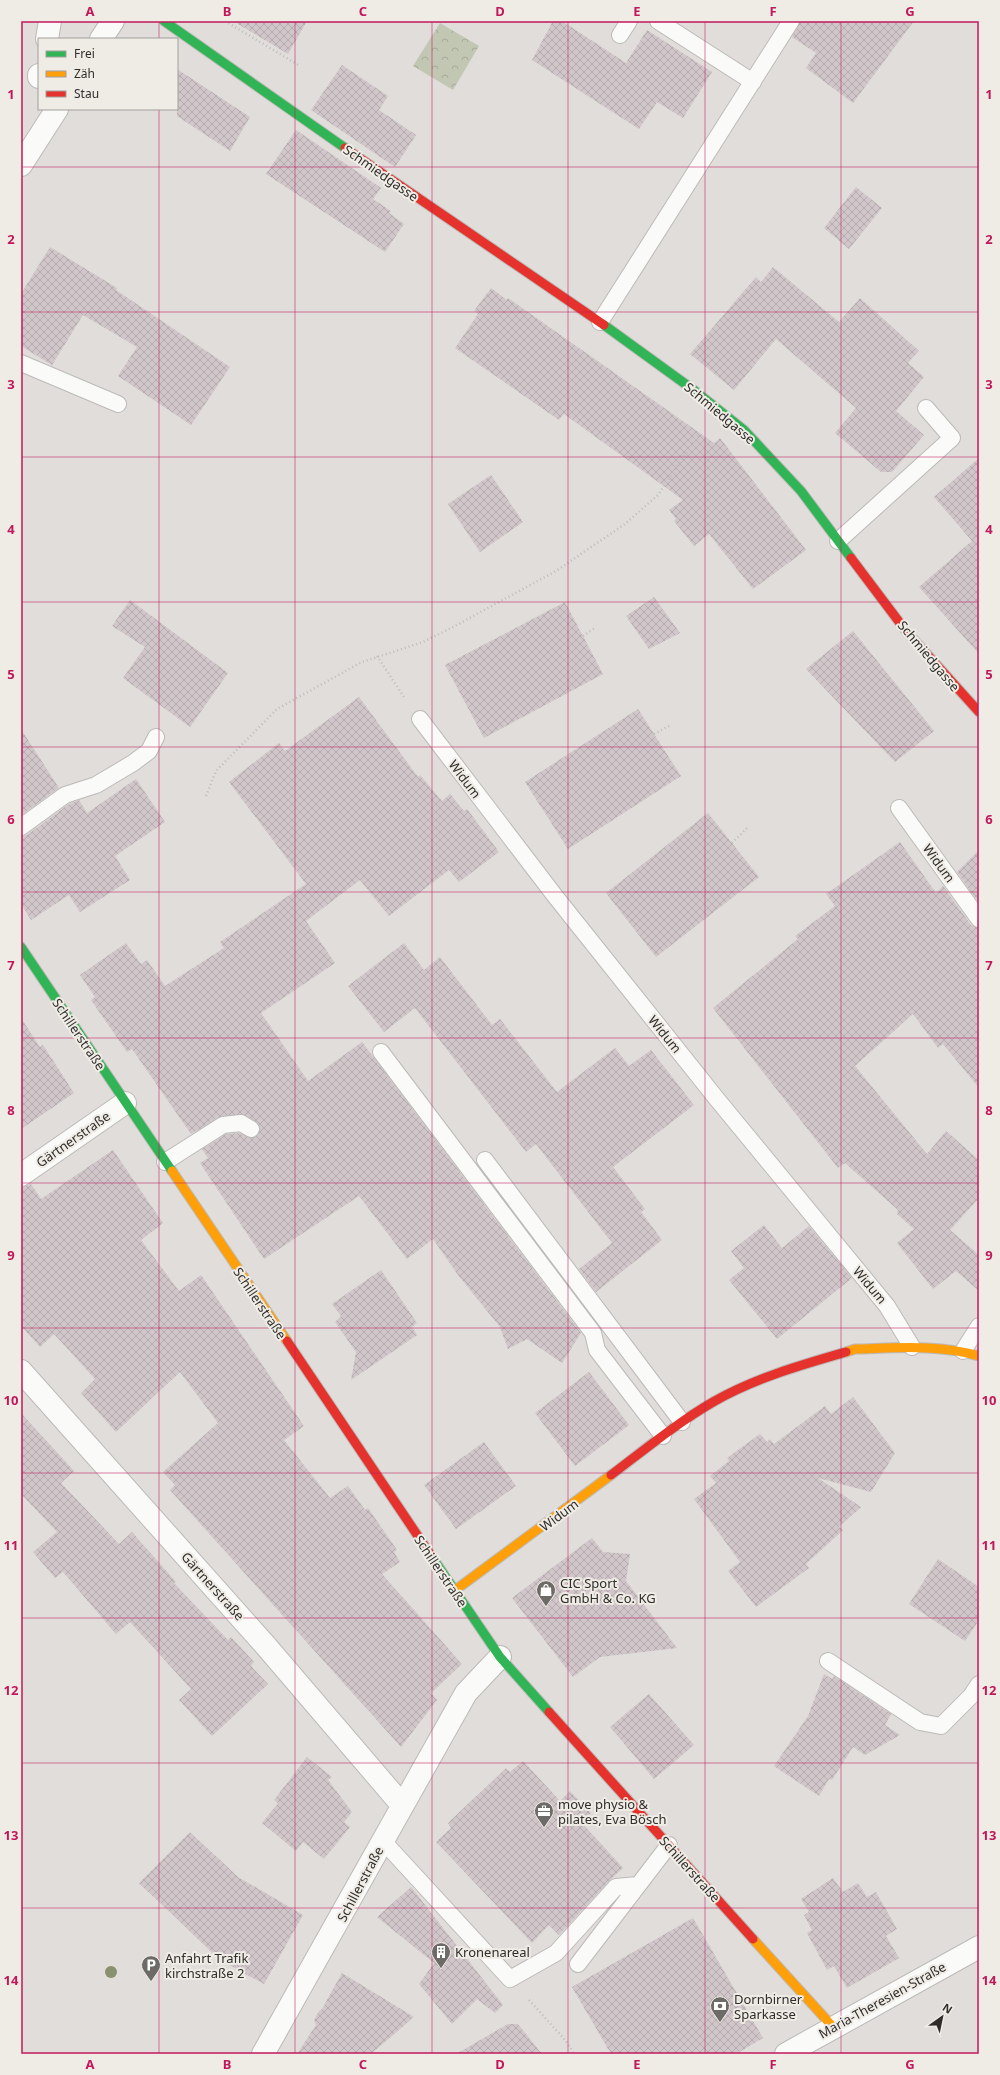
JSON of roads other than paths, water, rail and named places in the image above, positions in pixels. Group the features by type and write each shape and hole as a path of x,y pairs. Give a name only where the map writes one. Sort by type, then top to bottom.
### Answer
{"street":[{"path":"47,38 50,21"},
{"path":"102,38 113,21"},
{"name":"Schmiedgasse","path":"164,21 277,102 600,322 744,430 801,491 906,630 979,712"},
{"path":"21,165 56,110"},
{"name":"Schillerstraße","path":"21,947 454,1591 500,1657 834,2027"},
{"name":"Gärtnerstraße","path":"21,1175 125,1103"},
{"name":"Widum","path":"454,1591 682,1422 713,1402 775,1373 855,1349 912,1347 963,1351 979,1356"},
{"name":"Gärtnerstraße","path":"21,1371 266,1646 402,1805"},
{"name":"Schillerstraße","path":"264,2054 329,1941 402,1805 466,1693 500,1657"},
{"name":"Maria-Theresien-Straße","path":"786,2054 979,1947"}],"lane":[{"path":"620,35 629,21"},
{"path":"658,21 753,82"},
{"path":"600,322 792,21"},
{"path":"21,363 118,404"},
{"path":"838,541 952,438 926,408"},
{"name":"Widum","path":"420,719 609,963 782,1179 887,1306 912,1347"},
{"path":"21,827 65,795 96,785 133,763 149,751 156,737"},
{"name":"Widum","path":"899,808 979,919"},
{"path":"382,1052 593,1333 597,1350 663,1436"},
{"path":"165,1162 223,1125 241,1124 251,1129"},
{"path":"485,1160 682,1422"},
{"path":"963,1351 979,1326"},
{"path":"828,1661 920,1722 941,1726 971,1696 979,1684"},
{"path":"383,1841 510,1979 556,1953 616,1887 638,1885"},
{"path":"578,1964 669,1845"}],"place":[{"name":"CIC Sport GmbH & Co. KG","path":"546,1607"},
{"name":"move physio & pilates, Eva Bösch","path":"544,1828"},
{"name":"Kronenareal","path":"441,1969"},
{"name":"Anfahrt Trafik kirchstraße 2","path":"151,1982"},
{"name":"Dornbirner Sparkasse","path":"720,2023"}]}
